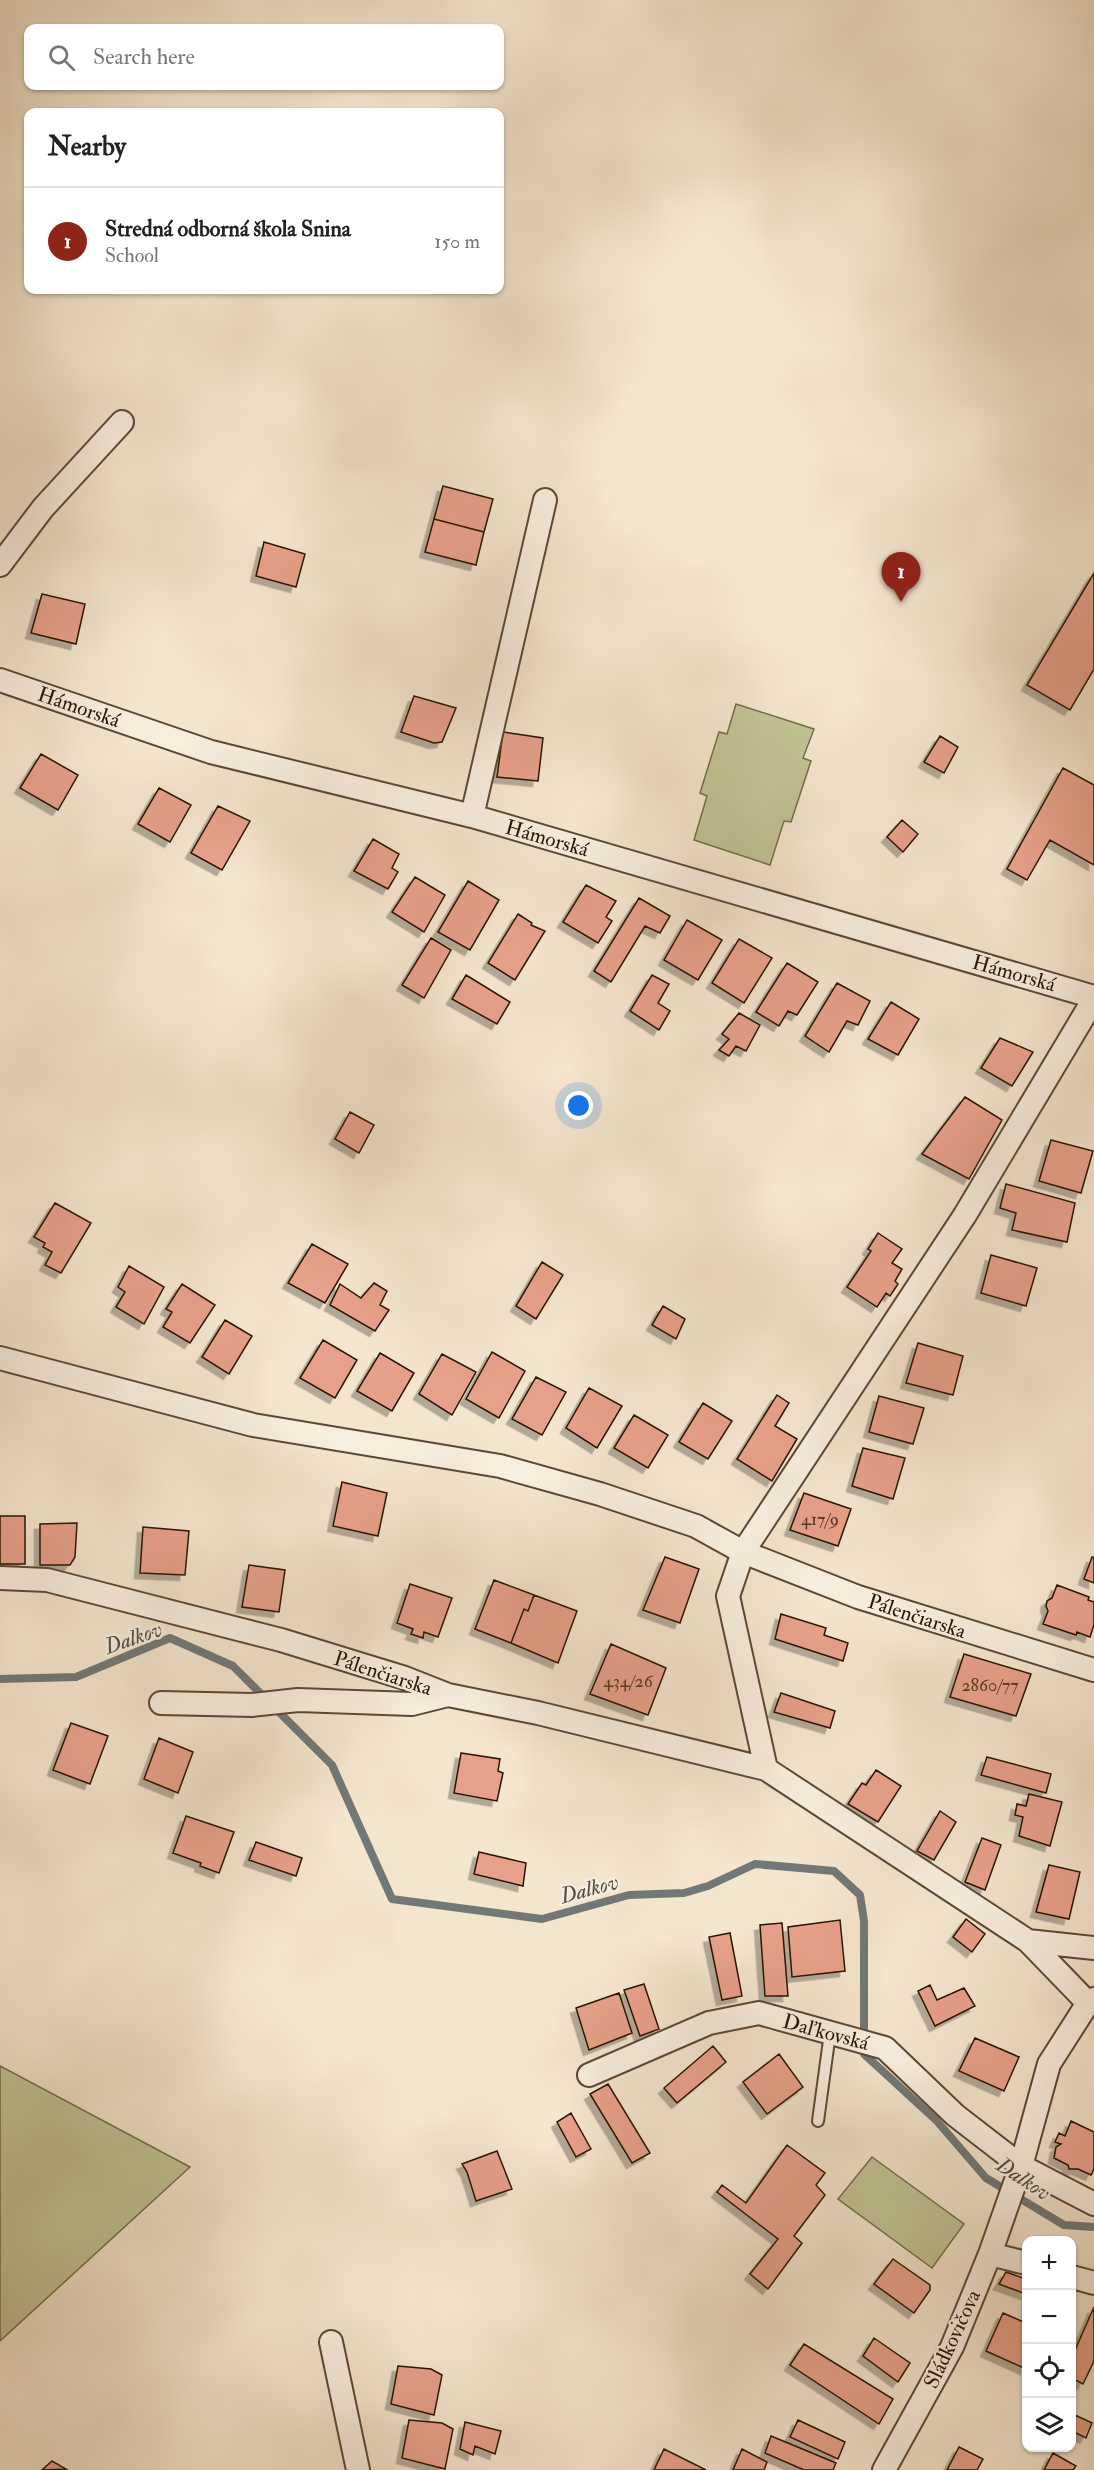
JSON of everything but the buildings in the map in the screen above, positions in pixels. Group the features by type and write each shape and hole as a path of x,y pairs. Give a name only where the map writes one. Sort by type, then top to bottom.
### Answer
{"street":[{"path":"0,565 43,508 122,422"},
{"path":"472,816 545,500"},
{"name":"Hámorská","path":"0,680 211,752 472,816 1094,998"},
{"path":"766,1769 728,1596 743,1552 965,1215 1094,998"},
{"name":"Pálenčiarska","path":"0,1358 253,1425 500,1466 600,1494 696,1526 743,1552 858,1597 1094,1670"},
{"name":"Pálenčiarska","path":"0,1578 47,1580 270,1638 405,1678 448,1695 538,1713 766,1769 1028,1941 1091,2001"},
{"path":"161,1703 252,1705 298,1700 412,1704 448,1695"},
{"name":"Pálenčiarska","path":"1028,1941 1094,1948"},
{"path":"1019,2173 1048,2064 1091,2001"},
{"name":"Daľkovská","path":"589,2075 709,2023 759,2013 885,2048 1019,2173 1094,2204"},
{"name":"Sládkovičova","path":"884,2470 952,2347 990,2254 1019,2173"},
{"path":"990,2254 1022,2263"},
{"path":"1076,2278 1094,2283"},
{"path":"331,2342 358,2470"}],"lane":[{"path":"818,2121 839,2036"}],"green space":[{"path":"736,704 814,729 803,758 811,761 791,822 784,821 770,865 694,840 707,796 700,793 719,732 727,734"},
{"path":"0,2066 190,2167 0,2341"},
{"path":"872,2157 964,2224 932,2268 838,2199"}],"waterway":[{"name":"Dalkov","path":"0,1679 76,1677 170,1638 233,1666 332,1765 392,1899 542,1919 629,1895 684,1893 708,1886 755,1864 834,1871 860,1895 864,1921 864,2054 936,2120 986,2178 1064,2225 1094,2227"}],"place":[{"name":"Stredná odborná škola Snina","path":"901,602"}]}
